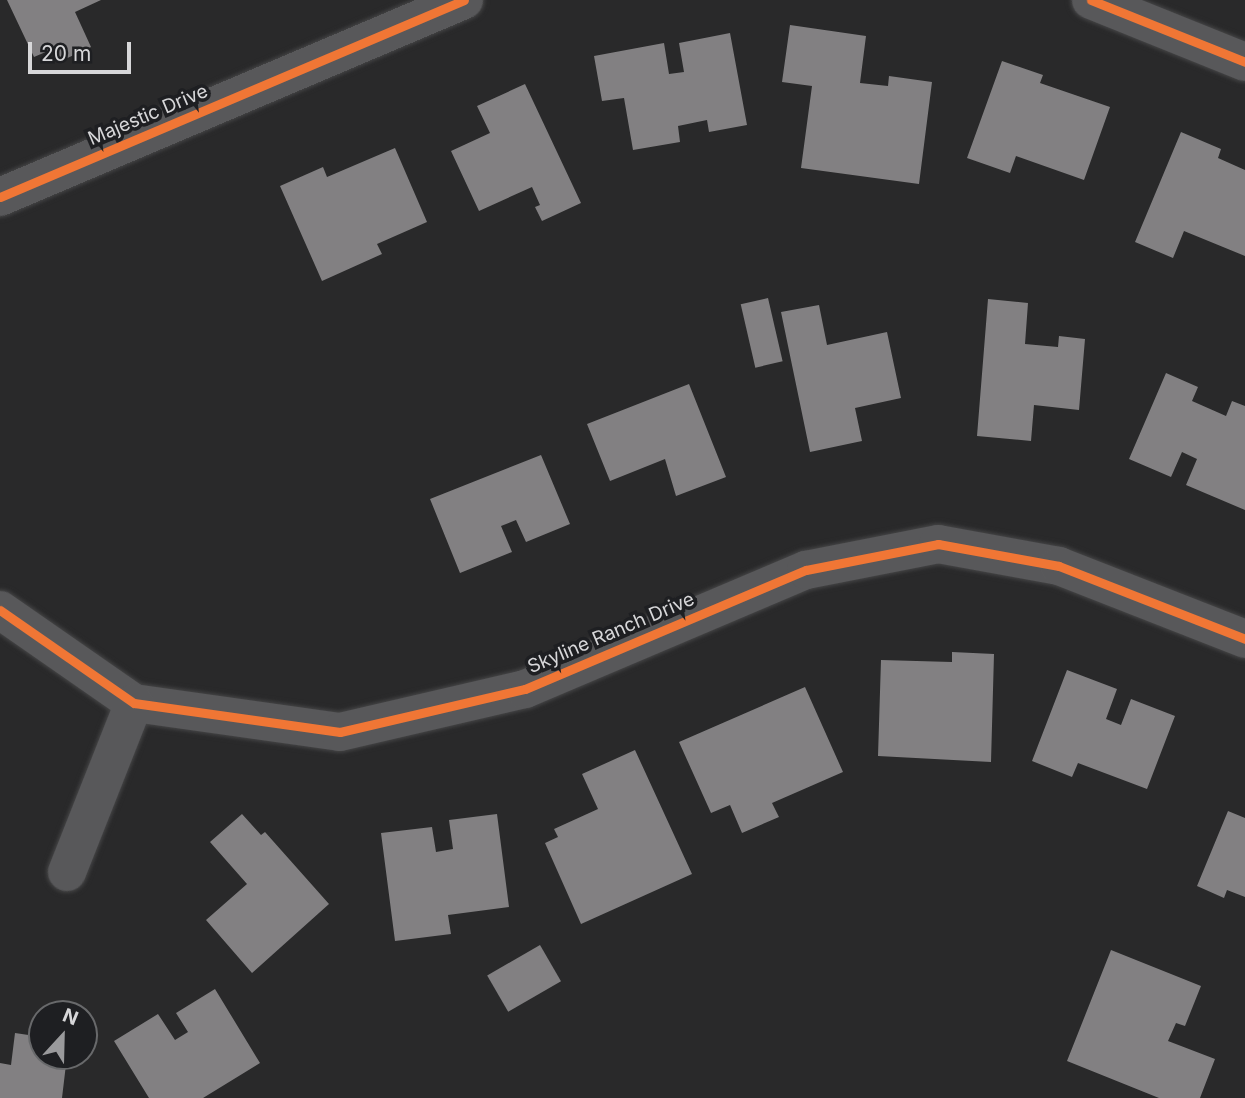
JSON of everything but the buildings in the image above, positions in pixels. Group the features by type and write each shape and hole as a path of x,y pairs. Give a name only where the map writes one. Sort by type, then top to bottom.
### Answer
{"street":[{"name":"Majestic Drive","path":"0,197 464,0"},
{"path":"1091,0 1245,62"},
{"name":"Skyline Ranch Drive","path":"0,610 134,703 340,732 525,688 806,570 938,544 1059,566 1245,639"},
{"path":"67,872 134,703"}],"cycle path":[{"path":"0,197 464,0"},
{"path":"1091,0 1245,62"},
{"path":"0,610 134,703 340,732 525,689 806,570 938,544 1059,566 1245,639"}]}
